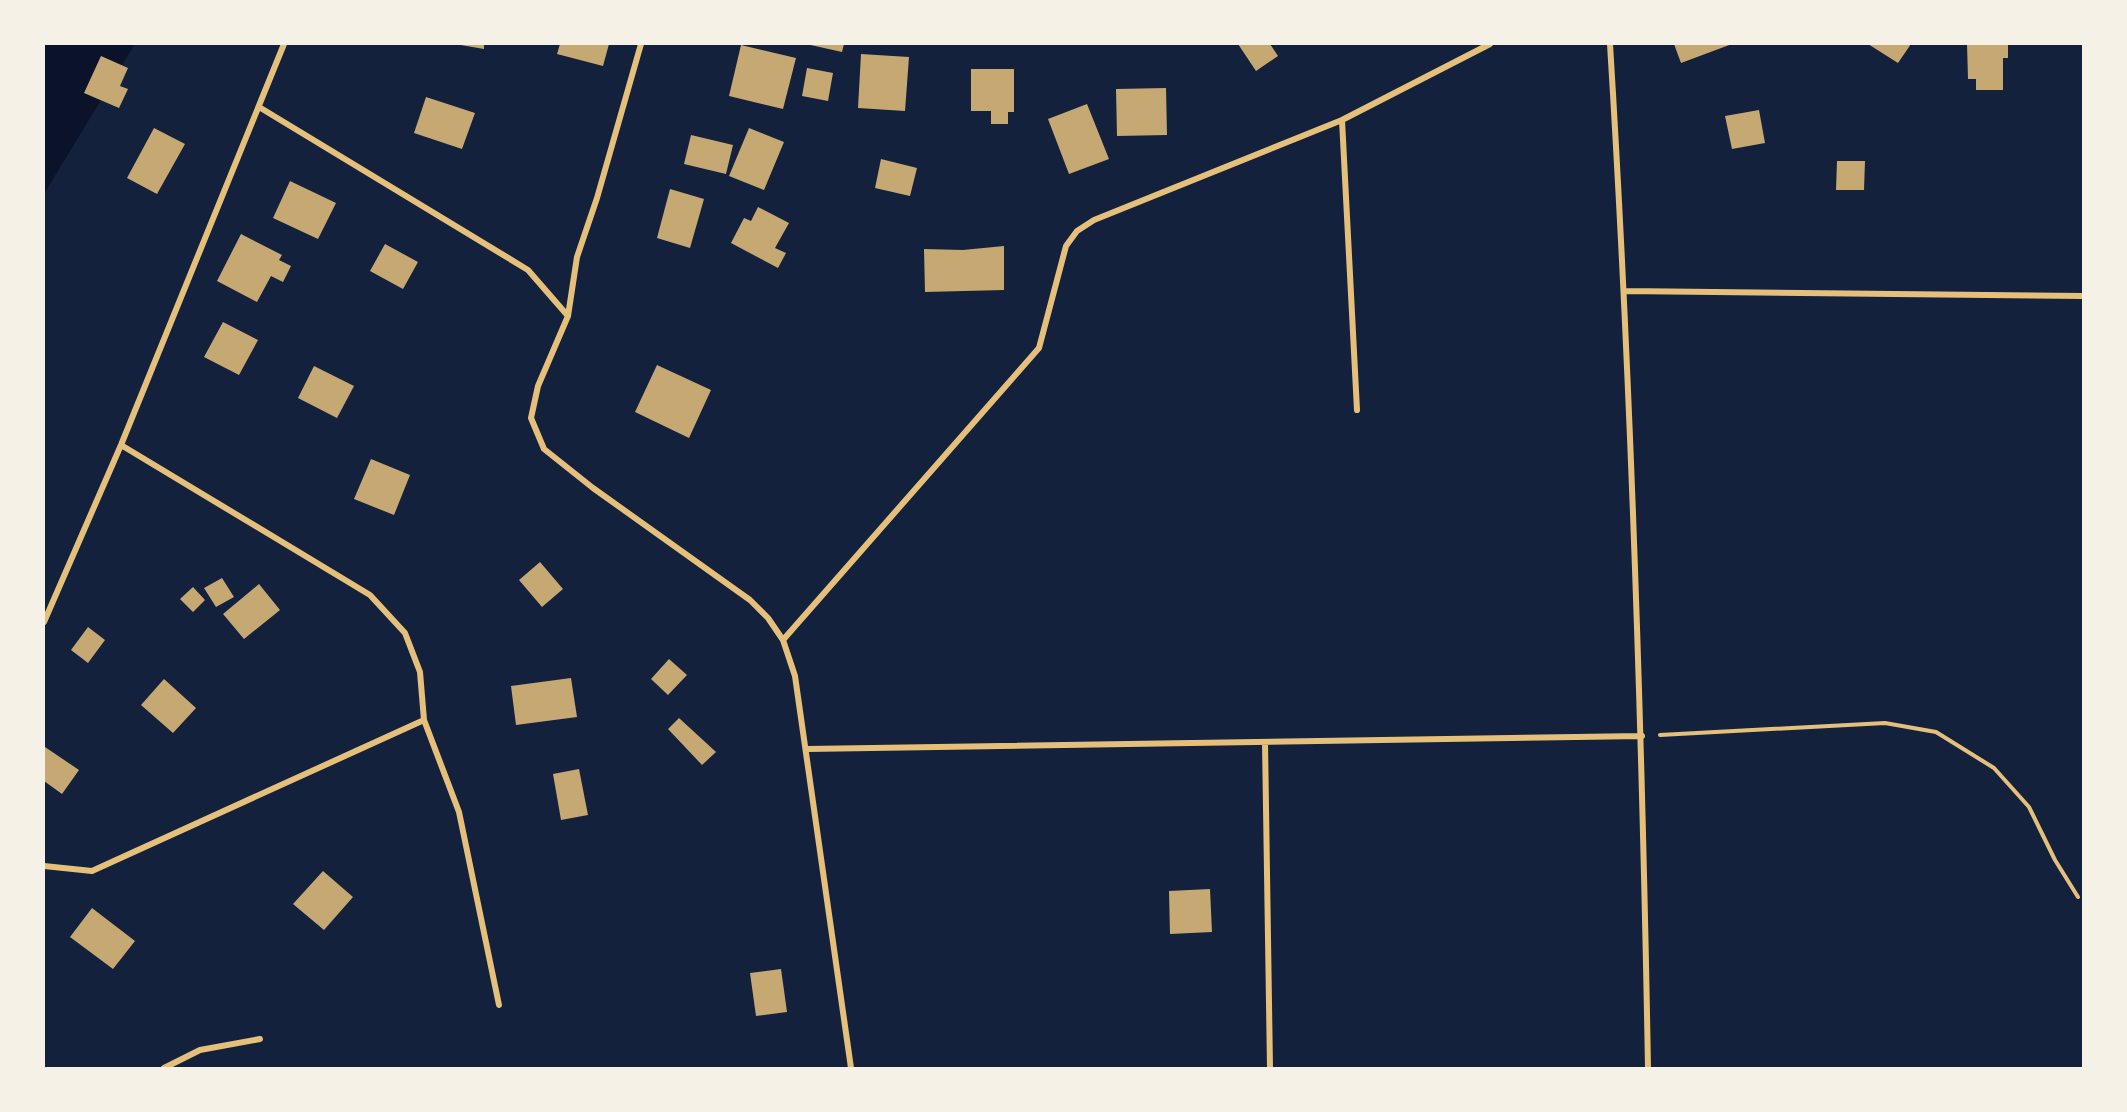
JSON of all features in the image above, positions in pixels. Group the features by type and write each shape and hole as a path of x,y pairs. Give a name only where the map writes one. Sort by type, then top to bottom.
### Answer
{"street":[{"path":"44,622 121,445 284,44"},
{"path":"641,44 597,198 577,257 568,316 538,386 531,418 544,449 592,488 750,600 768,618 783,640 795,676 807,749 851,1068"},
{"path":"783,640 1039,348 1066,246 1077,231 1094,220 1342,120 1490,44"},
{"path":"1610,44 1625,291 1642,736 1648,1068"},
{"path":"259,107 528,270 568,316"},
{"path":"1342,120 1357,410"},
{"path":"1625,291 2084,296"},
{"path":"121,445 370,595 405,633 420,672 423,720 459,812 499,1005"},
{"path":"44,866 92,871 423,720"},
{"path":"807,749 1642,736"},
{"path":"1265,742 1270,1068"},
{"path":"164,1068 200,1050 260,1039"}],"path":[{"path":"1642,736 1885,723 1936,732 1994,768 2029,807 2055,861 2078,897"}],"water":[{"path":"44,44 135,44 44,194"}],"building":[{"path":"455,44 484,44 484,49"},
{"path":"560,44 609,44 603,66 557,54"},
{"path":"806,44 844,44 842,52"},
{"path":"1238,44 1270,44 1278,56 1256,71"},
{"path":"1674,44 1732,44 1681,63"},
{"path":"1868,44 1911,44 1898,63"},
{"path":"1967,44 2008,44 2008,58 2003,58 2003,90 1976,90 1976,79 1968,79"},
{"path":"741,45 796,58 783,109 729,96"},
{"path":"861,54 909,57 905,111 858,108"},
{"path":"101,56 128,68 120,86 128,89 119,108 84,93"},
{"path":"807,68 833,73 828,101 802,96"},
{"path":"971,69 1014,69 1014,112 1008,112 1008,124 991,124 991,111 971,111"},
{"path":"1166,88 1167,135 1117,136 1116,89"},
{"path":"426,97 475,113 462,149 414,133"},
{"path":"1087,104 1109,159 1069,174 1048,119"},
{"path":"1759,110 1765,143 1732,149 1725,116"},
{"path":"154,128 185,144 157,194 127,178"},
{"path":"749,128 784,142 764,190 729,176"},
{"path":"691,135 733,145 726,174 684,164"},
{"path":"881,159 917,168 910,196 875,188"},
{"path":"1837,161 1865,161 1864,190 1836,190"},
{"path":"290,181 336,203 318,239 273,218"},
{"path":"670,189 704,199 690,248 657,238"},
{"path":"758,207 789,223 775,248 786,253 778,268 731,243 744,218 751,221"},
{"path":"241,234 282,255 279,260 291,266 283,282 271,276 257,302 217,281"},
{"path":"385,244 418,262 403,289 370,271"},
{"path":"1004,246 1004,290 925,292 924,249 963,250"},
{"path":"223,322 258,340 239,375 204,357"},
{"path":"657,365 711,390 689,438 635,412"},
{"path":"314,366 354,386 337,418 298,398"},
{"path":"371,459 410,475 394,515 354,499"},
{"path":"540,562 563,589 542,607 519,580"},
{"path":"222,578 234,597 216,607 204,588"},
{"path":"259,584 280,610 244,639 223,614"},
{"path":"193,587 205,600 193,612 180,599"},
{"path":"88,627 105,640 88,663 71,650"},
{"path":"669,659 687,675 668,695 651,679"},
{"path":"571,678 577,717 516,725 511,686"},
{"path":"164,679 196,708 173,733 141,705"},
{"path":"679,718 716,752 702,765 668,729"},
{"path":"45,747 79,770 62,794 44,781"},
{"path":"579,769 588,815 561,820 553,774"},
{"path":"323,871 353,897 324,930 293,904"},
{"path":"1210,889 1212,932 1170,934 1169,891"},
{"path":"92,908 135,941 113,969 70,937"},
{"path":"781,969 787,1012 756,1016 750,973"}]}
